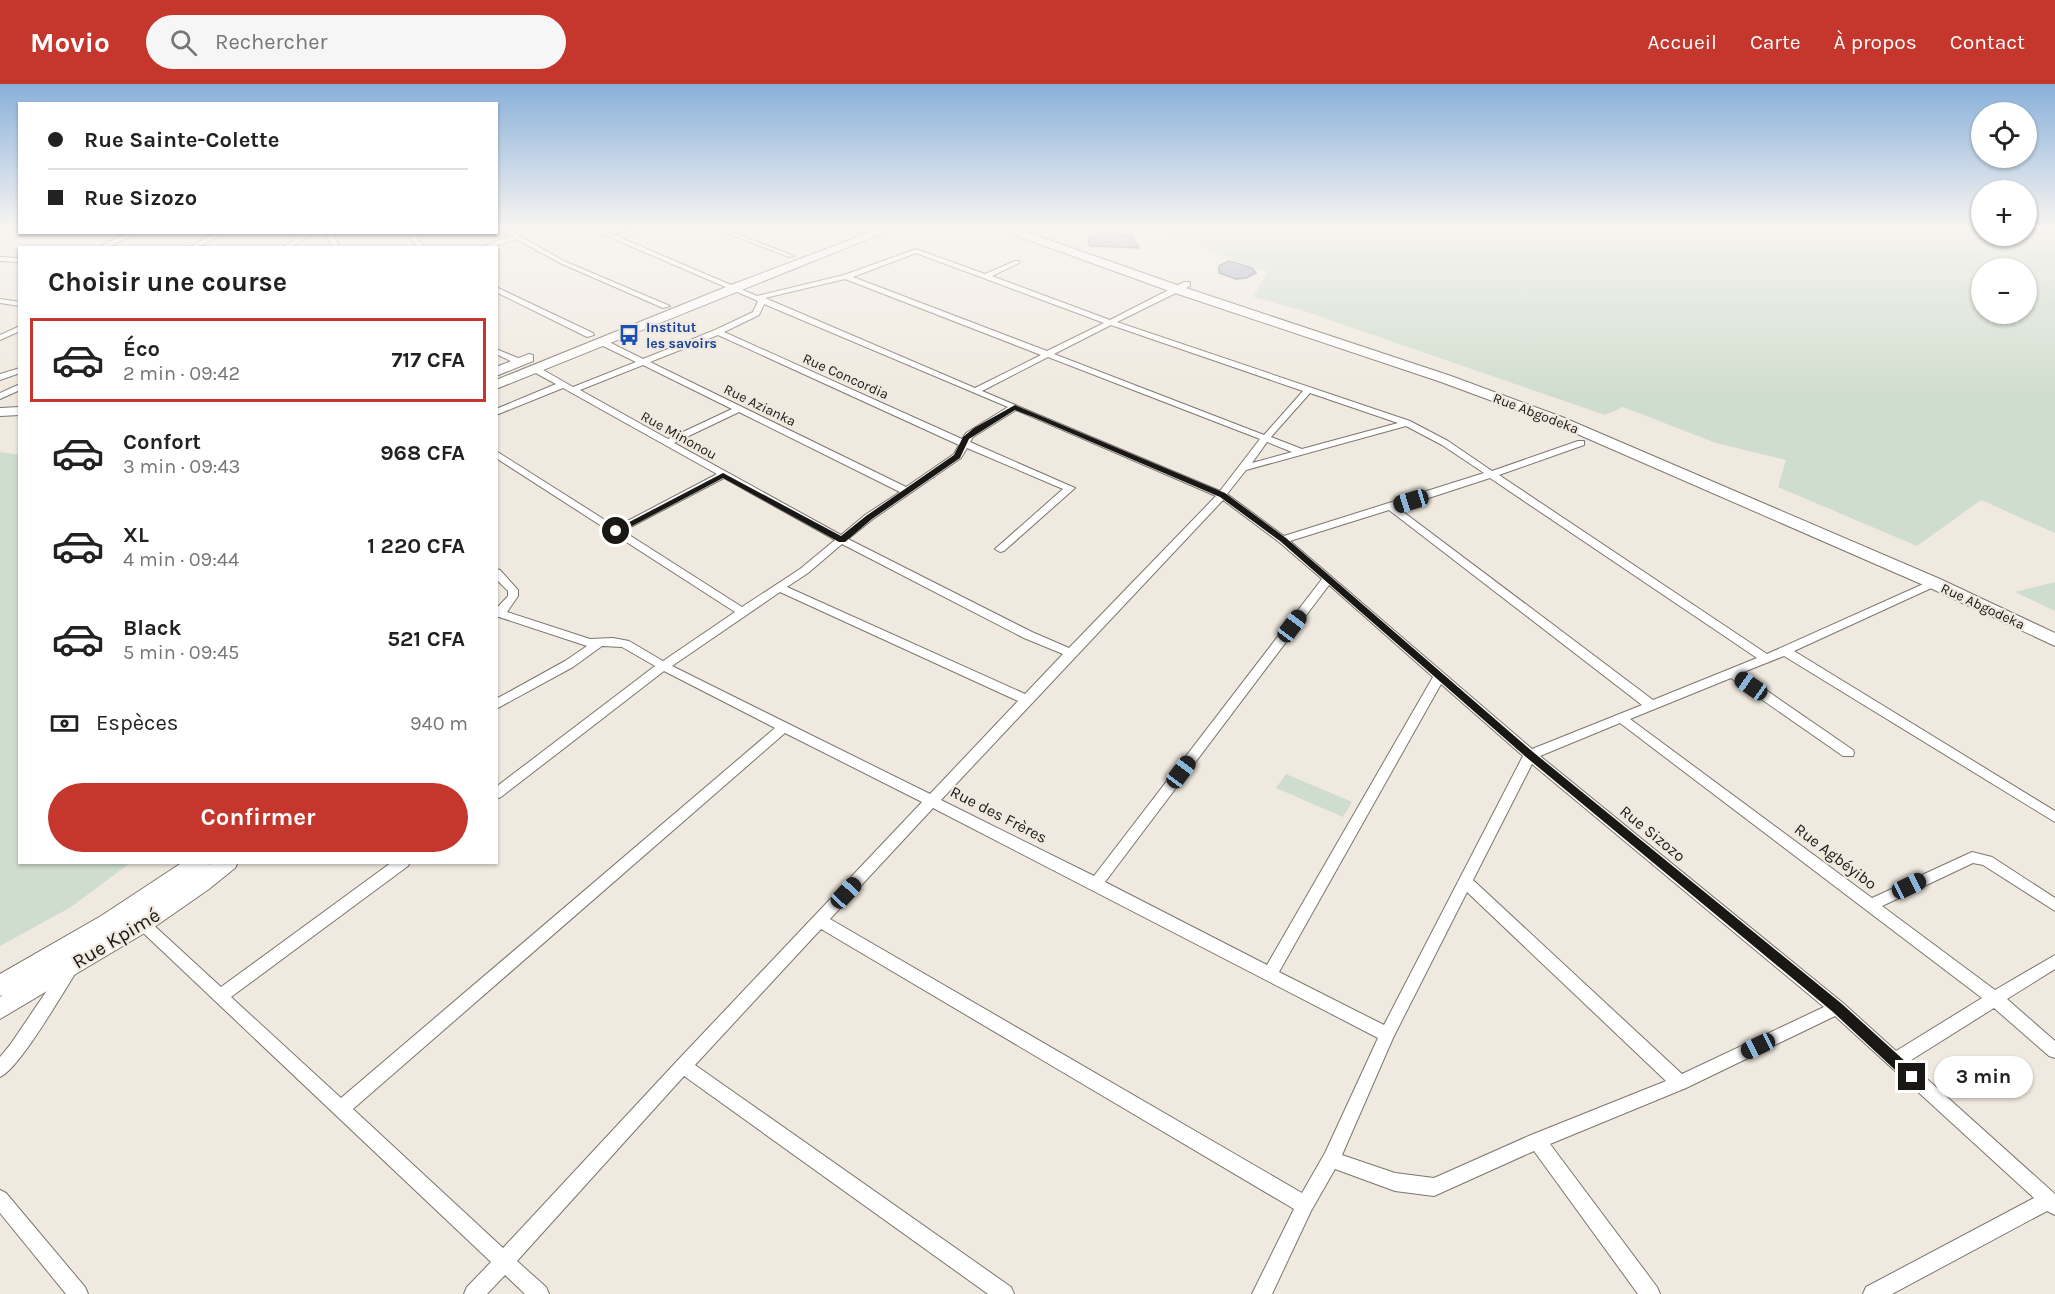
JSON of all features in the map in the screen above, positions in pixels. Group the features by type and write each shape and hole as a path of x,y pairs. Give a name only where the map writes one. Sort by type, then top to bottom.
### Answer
{"main road":[{"path":"498,371 722,283"},
{"path":"498,384 744,283"},
{"name":"Rue Abgodeka","path":"1173,283 1382,348 1573,417 1727,481 2055,627"},
{"name":"Rue Abgodeka","path":"1174,283 1557,420 1934,583 2055,640"},
{"path":"0,398 18,400"},
{"path":"0,412 18,411"},
{"name":"Rue Kpimé","path":"0,986 109,922 197,864"},
{"name":"Rue Kpimé","path":"0,1009 143,924 225,864"}],"street":[{"path":"613,283 666,306"},
{"name":"Rue Sizozo","path":"724,283 1222,495 1283,540 1530,755 1837,1008 2052,1203"},
{"path":"573,390 718,332 756,313 760,299 821,283"},
{"path":"862,283 1301,452"},
{"path":"1003,283 1307,391 1407,423 1445,443 1766,659"},
{"path":"975,391 1181,286"},
{"path":"498,290 590,335"},
{"path":"0,302 18,304"},
{"path":"0,338 18,329"},
{"name":"Rue Concordia","path":"718,332 963,443 1070,488 1000,549"},
{"name":"Rue Azianka","path":"603,342 906,491"},
{"path":"498,352 520,362"},
{"name":"Rue Minonou","path":"535,369 842,540 1028,635 1071,653"},
{"path":"0,377 18,371"},
{"path":"498,411 562,385"},
{"path":"0,398 18,387"},
{"path":"474,1294 683,1066 1222,495 1266,438 1307,391"},
{"path":"498,792 663,666 780,588 906,491 958,456 969,435 1015,407"},
{"path":"667,444 739,410"},
{"path":"1244,468 1407,423"},
{"path":"1283,540 1490,475 1581,443"},
{"path":"498,455 742,612"},
{"path":"616,531 723,475"},
{"path":"1391,507 1652,706"},
{"path":"498,574 513,590 513,596 498,613"},
{"path":"1096,884 1327,580"},
{"path":"1262,1294 1305,1205 1331,1159 1387,1035 1530,755 1785,651 1934,583"},
{"path":"780,588 1027,700"},
{"name":"Rue des Frères","path":"498,613 595,643 626,644 663,666 1096,884 1387,1035"},
{"path":"498,704 569,664 595,643"},
{"path":"1785,651 2055,817"},
{"path":"1732,673 1848,753"},
{"path":"1270,974 1439,677"},
{"name":"Rue Agbéyibo","path":"1621,718 1994,998 2055,1051"},
{"path":"340,1109 785,726"},
{"path":"1872,905 1972,857 1987,861 2055,905"},
{"path":"219,997 400,864"},
{"path":"1466,880 1680,1083"},
{"path":"820,921 1305,1205"},
{"path":"143,924 540,1294"},
{"path":"1895,1061 2055,961"},
{"path":"0,1069 16,1050 74,963"},
{"path":"1331,1159 1407,1186 1434,1187 1538,1141 1680,1083 1837,1008"},
{"path":"683,1066 1004,1294"},
{"path":"1538,1141 1650,1294"},
{"path":"0,1199 78,1294"},
{"path":"1873,1294 2052,1203"}],"green space":[{"path":"1261,283 1971,283 1971,324 2037,324 2037,283 2055,283 2055,533 1981,500 1917,546 1778,487 1786,460 1716,443 1623,407 1605,415 1301,310 1253,297"},
{"path":"0,452 18,455 18,864 129,864 71,907 0,946"},
{"path":"2055,582 2055,611 2015,592"},
{"path":"1286,774 1352,802 1343,817 1276,788"}],"place":[{"name":"Institut les savoirs","path":"629,335"}],"route":[{"path":"616,531 723,475 842,540 906,491 958,456 965,438 1015,407 1222,495 1283,540 1530,755 1837,1008 1912,1077"}]}
